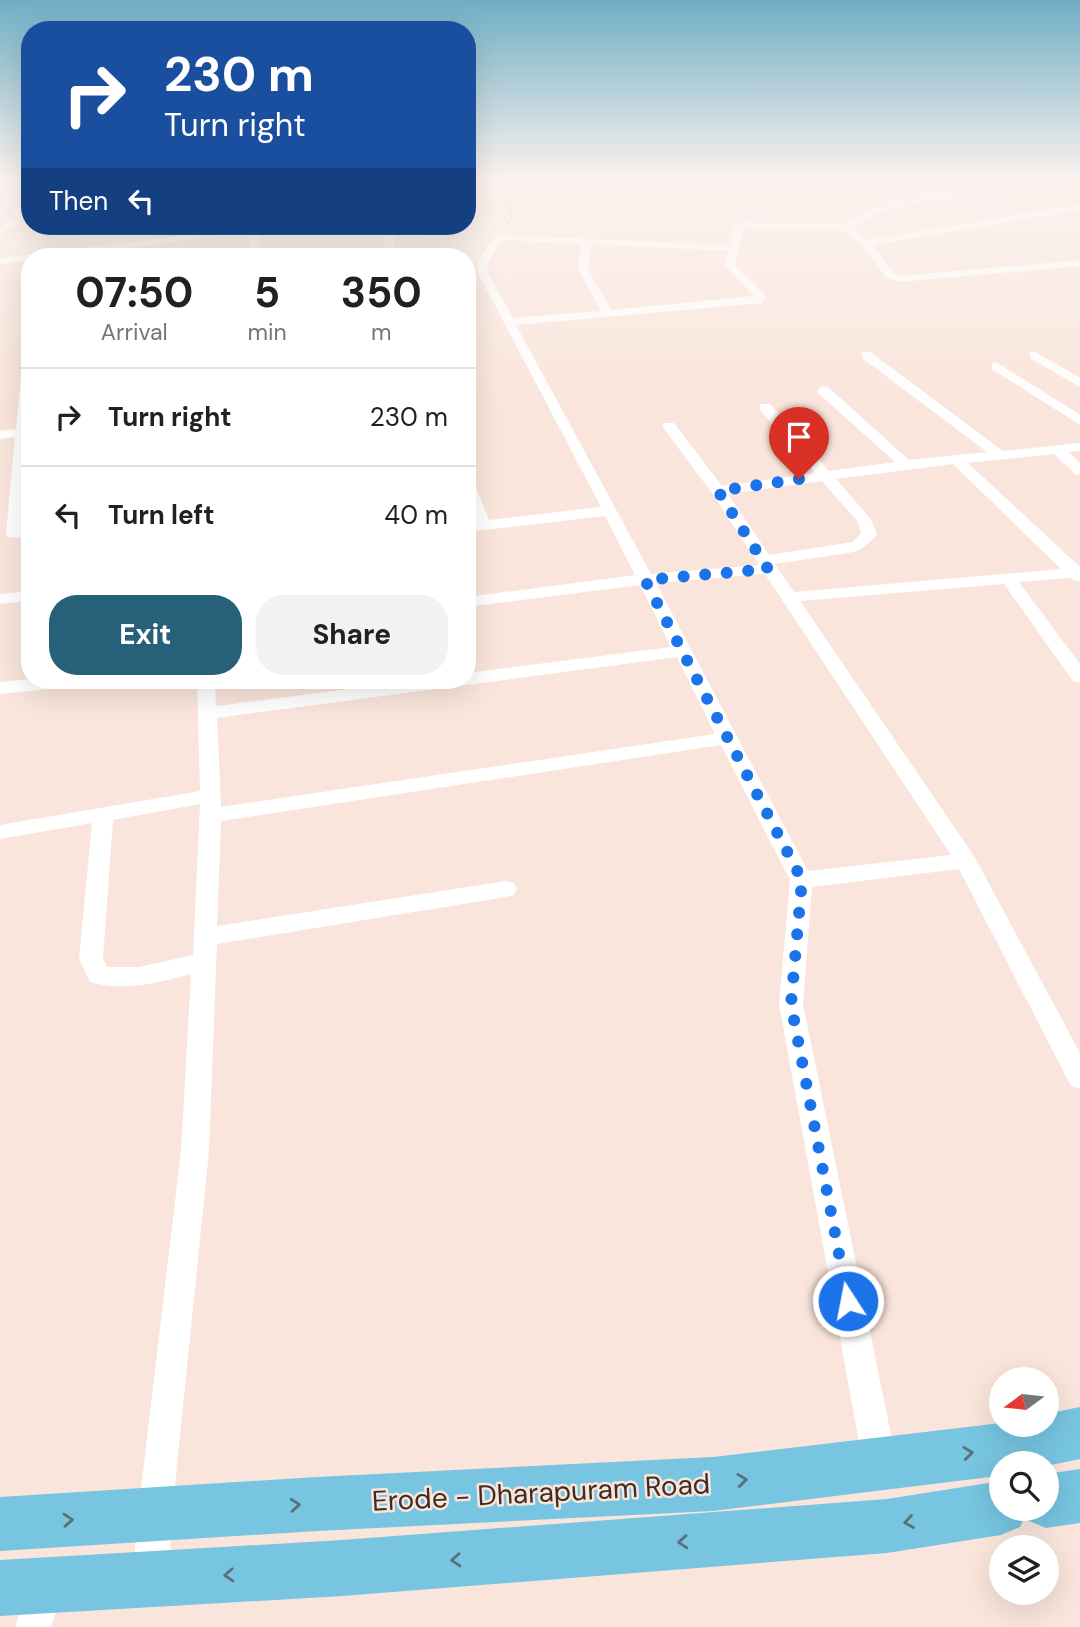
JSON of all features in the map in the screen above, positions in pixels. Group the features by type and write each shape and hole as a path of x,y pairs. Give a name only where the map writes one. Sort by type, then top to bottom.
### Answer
{"main road":[{"name":"Erode - Dharapuram Road","path":"0,1524 713,1484 998,1450 1080,1433"},
{"path":"1059,1500 1080,1496"},
{"path":"26,1600 151,1579 342,1569 887,1526 989,1510"}],"street":[{"path":"0,261 21,258"},
{"path":"486,258 482,263 484,273 508,322 610,511 802,880 791,1004 880,1464"},
{"path":"583,258 583,269 608,314"},
{"path":"508,322 758,301 760,296 730,265 732,258"},
{"path":"877,258 891,276 899,279 1080,264"},
{"path":"1052,266 1071,276"},
{"path":"866,355 1001,456"},
{"path":"1034,355 1080,383"},
{"path":"996,366 1080,421"},
{"path":"823,390 906,465"},
{"path":"476,600 766,565 848,549 866,539 869,528 865,521 765,407"},
{"path":"669,426 718,491 966,861 1080,1078"},
{"path":"0,435 21,432"},
{"path":"21,445 14,534 21,534"},
{"path":"718,491 906,465 1080,447"},
{"path":"1059,451 1080,471"},
{"path":"957,460 1078,574"},
{"path":"476,506 483,525"},
{"path":"476,526 610,511"},
{"path":"789,597 1078,574"},
{"path":"1008,578 1080,677"},
{"path":"0,599 21,597"},
{"path":"476,678 682,651"},
{"path":"0,688 21,686"},
{"path":"151,1579 155,1514 195,1151 210,806 206,689"},
{"path":"207,713 392,689"},
{"path":"0,832 103,814 210,806 727,737"},
{"path":"103,814 91,958 99,975 117,979 151,975 205,949 506,889"},
{"path":"802,880 966,861"}],"route":[{"path":"799,479 718,491 768,569 645,580 802,880 791,1004 848,1301"}]}
